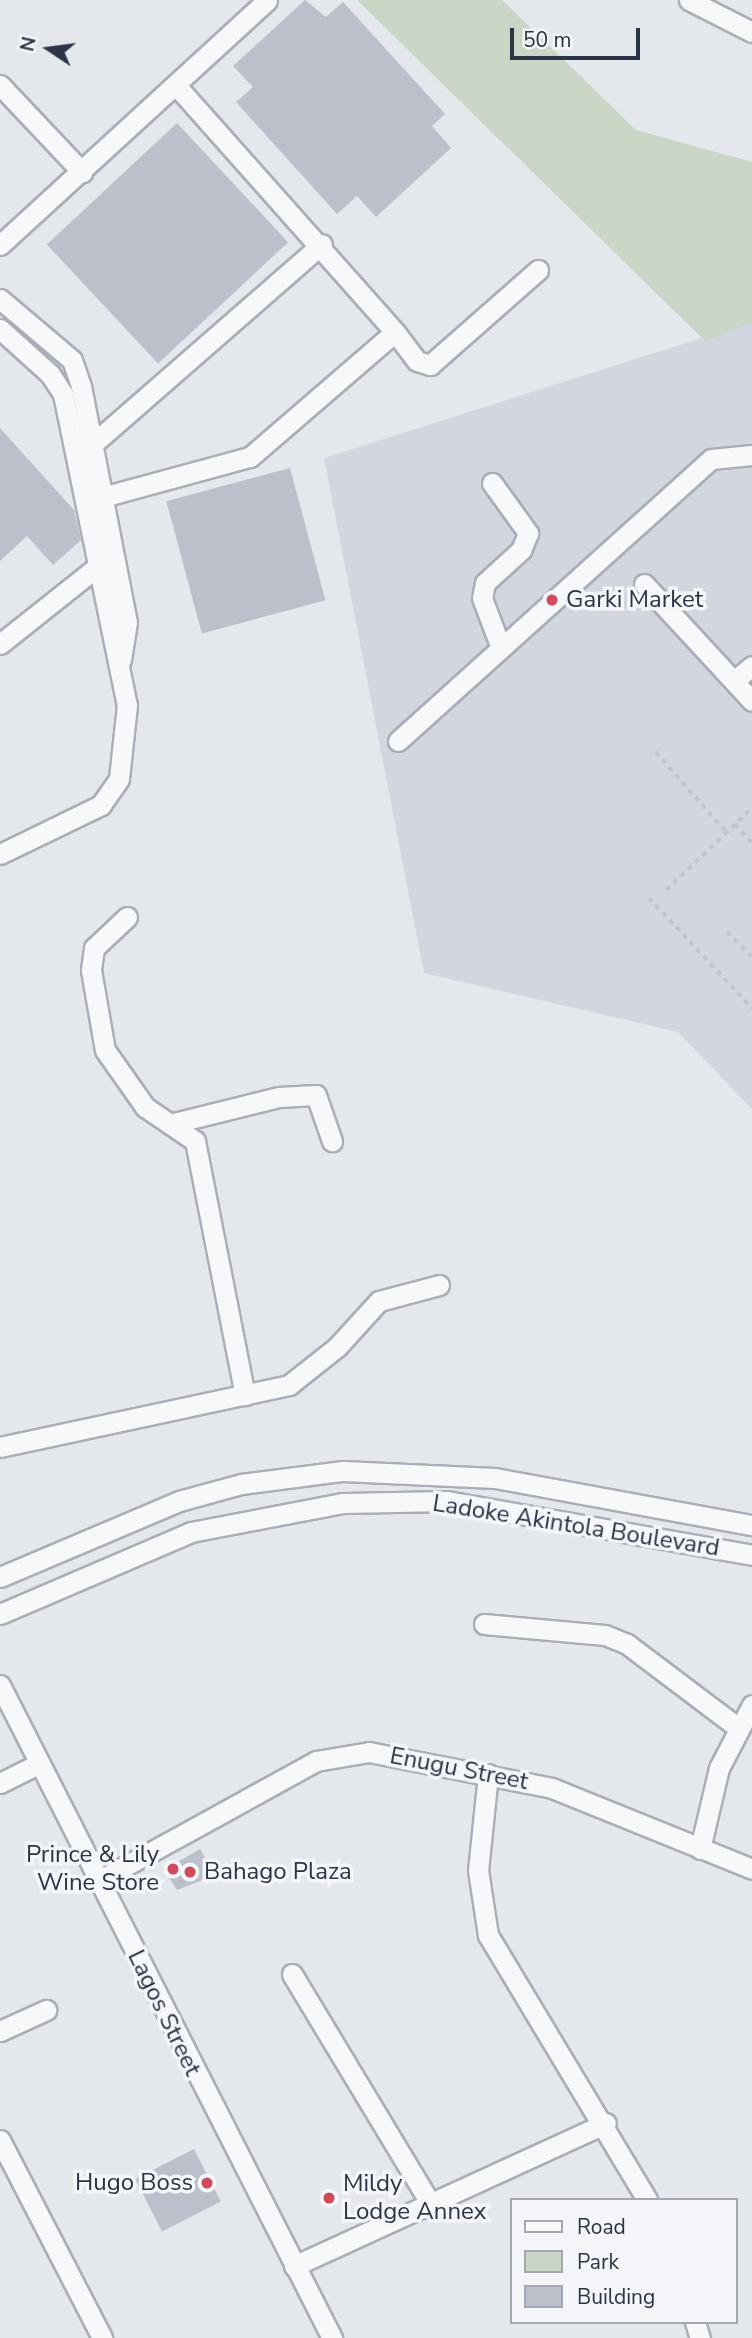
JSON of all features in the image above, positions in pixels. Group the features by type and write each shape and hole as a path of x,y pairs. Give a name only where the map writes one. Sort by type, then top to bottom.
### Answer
{"street":[{"path":"0,245 267,0"},
{"path":"689,0 752,32"},
{"path":"0,85 82,172"},
{"path":"176,85 322,244 417,361 430,365 538,270"},
{"path":"95,442 322,244"},
{"path":"0,299 72,360 95,442 127,622 121,661"},
{"path":"0,329 50,374 63,394 121,661 127,744 119,779 101,804 0,854"},
{"path":"106,495 250,457 395,332"},
{"path":"398,741 711,459 752,455"},
{"path":"492,484 528,533 522,550 485,583 482,598 501,648"},
{"path":"0,644 99,567 114,551"},
{"path":"644,584 752,701"},
{"path":"734,681 752,666"},
{"path":"127,917 94,948 90,970 105,1050 145,1107 195,1141 244,1395"},
{"path":"170,1124 279,1097 316,1095 331,1141"},
{"path":"0,1447 289,1385 312,1371 379,1301 439,1285"},
{"name":"Ladoke Akintola Boulevard","path":"0,1577 179,1501 241,1484 343,1471 495,1478 752,1525"},
{"name":"Ladoke Akintola Boulevard","path":"0,1614 191,1532 343,1503 447,1501 752,1555"},
{"path":"484,1624 605,1636 627,1644 736,1726"},
{"name":"Lagos Street","path":"0,1685 332,2338"},
{"path":"700,1849 736,1726 752,1705"},
{"name":"Enugu Street","path":"98,1881 316,1761 369,1752 408,1755 552,1787 752,1869"},
{"path":"0,1783 38,1764"},
{"path":"488,1774 478,1870 488,1935 606,2123 646,2198"},
{"path":"292,1974 431,2204"},
{"path":"0,2031 46,2010"},
{"path":"294,2266 606,2123"},
{"path":"0,2140 102,2338"}],"path":[{"path":"656,752 726,832"},
{"path":"666,890 752,808"},
{"path":"735,824 752,843"},
{"path":"649,898 752,1008"},
{"path":"727,932 752,957"}],"shaded area":[{"name":"Garki Market","path":"752,322 752,1109 678,1032 424,973 324,458"}],"green space":[{"path":"357,0 502,0 636,130 752,162 752,322 705,341"}],"building":[{"path":"305,0 326,17 343,2 445,114 432,126 451,148 376,217 357,196 337,214 236,102 253,87 233,66"},
{"path":"177,123 288,242 158,364 47,244"},
{"path":"0,428 74,510 81,540 53,565 27,536 0,561"},
{"path":"290,468 325,600 202,633 166,501"},
{"name":"Bahago Plaza","path":"200,1849 215,1875 177,1890 164,1870"},
{"path":"194,2149 221,2202 162,2232 135,2179"}],"place":[{"name":"Garki Market","path":"552,600"},
{"name":"Prince & Lily Wine Store","path":"173,1869"},
{"name":"Bahago Plaza","path":"190,1872"},
{"name":"Hugo Boss","path":"207,2183"},
{"name":"Mildy Lodge Annex","path":"329,2198"}]}
